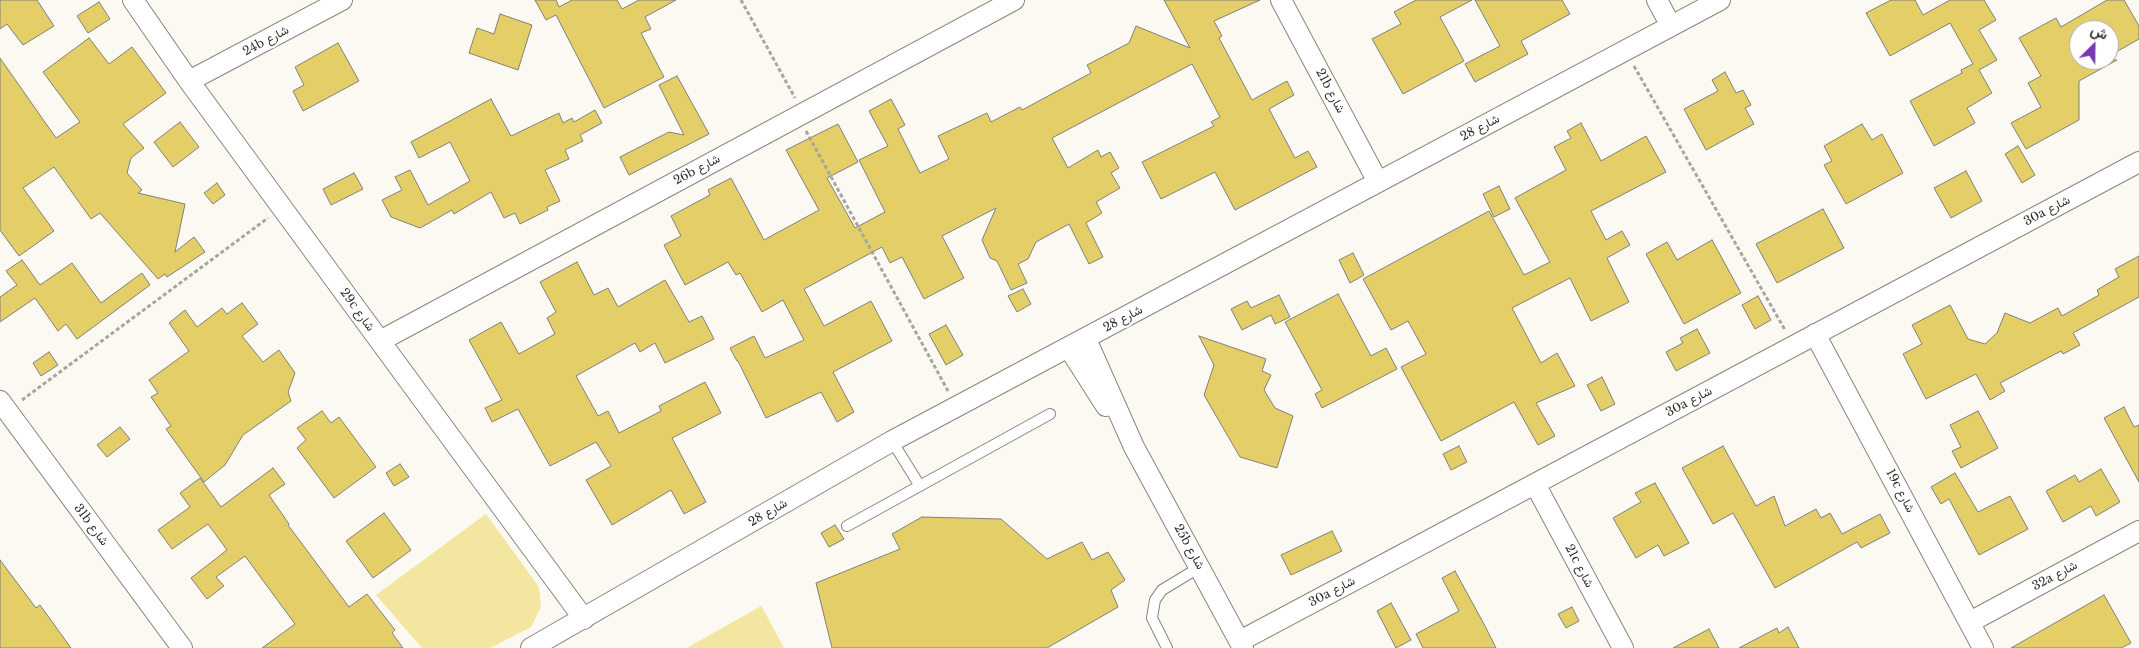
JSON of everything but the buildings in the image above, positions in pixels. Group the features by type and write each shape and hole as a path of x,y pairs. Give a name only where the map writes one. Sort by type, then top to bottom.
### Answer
{"street":[{"name":"29c شارع","path":"133,0 189,81 584,619"},
{"name":"24b شارع","path":"189,81 342,0"},
{"name":"26b شارع","path":"380,341 1014,0"},
{"name":"21b شارع","path":"1281,0 1378,182"},
{"path":"1657,0 1671,26"},
{"name":"شارع 28","path":"531,648 892,441 1078,344 1720,0"},
{"name":"30a شارع","path":"1242,645 1535,484 2139,162"},
{"name":"19c شارع","path":"1815,334 1983,648"},
{"name":"25b شارع","path":"1078,344 1116,423 1134,447 1242,645"},
{"name":"31b شارع","path":"4,406 182,648"},
{"name":"21c شارع","path":"1535,484 1623,648"},
{"name":"32a شارع","path":"1970,622 2139,531"}],"lane":[{"path":"847,526 1050,414"},
{"path":"892,441 920,486"},
{"path":"1167,648 1152,618 1155,600 1162,590 1200,567"}],"path":[{"path":"741,0 957,407"},
{"path":"1625,51 1794,346"},
{"path":"4,406 282,207"}],"shaded area":[{"path":"486,514 539,587 541,607 531,627 490,648 422,648 376,595"},
{"path":"761,606 784,648 687,648"}]}
